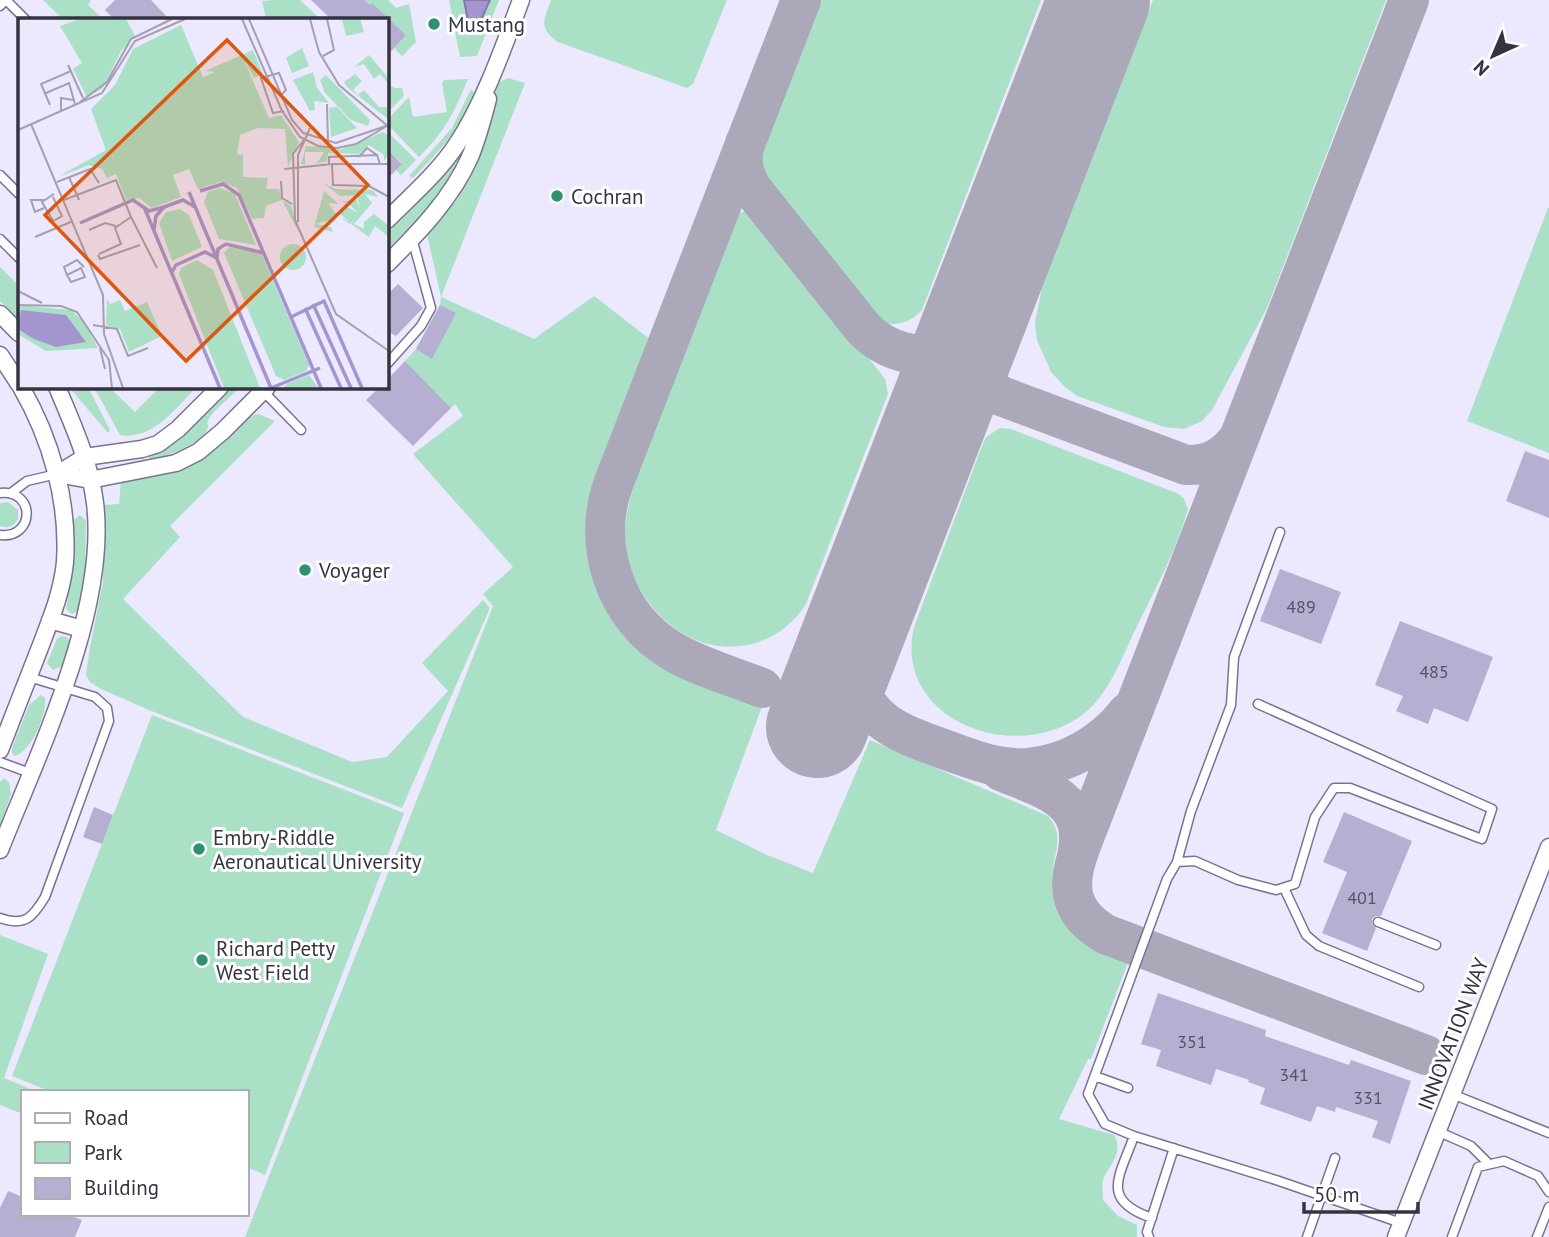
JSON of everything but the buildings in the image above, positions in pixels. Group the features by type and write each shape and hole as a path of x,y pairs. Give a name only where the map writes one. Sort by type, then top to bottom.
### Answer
{"street":[{"path":"388,263 443,203 471,156 496,68 522,0"},
{"path":"388,219 440,166 458,142 496,68"},
{"path":"0,314 18,332"},
{"path":"0,355 18,382"},
{"path":"0,750 56,605 65,564 65,534 57,474 52,455 22,388"},
{"path":"0,850 63,687 82,629 95,565 96,518 90,480 85,457 57,388"},
{"path":"57,474 85,457 142,449 158,444 178,429 219,388"},
{"path":"57,474 90,480 176,463 198,452 223,431 263,388"},
{"path":"50,620 82,629"},
{"name":"INNOVATION WAY","path":"1398,1230 1549,847"}],"lane":[{"path":"0,6 6,0 24,18"},
{"path":"0,175 18,193"},
{"path":"388,363 421,326 431,308 412,237"},
{"path":"0,239 18,257"},
{"path":"263,388 301,430"},
{"path":"11,493 27,481 57,474"},
{"path":"0,493 11,493 26,506 26,520 19,531 0,535"},
{"path":"1280,532 1234,657 1231,705 1191,811 1177,862 1167,879 1088,1094 1105,1124 1134,1136 1321,1196 1398,1230"},
{"path":"0,918 12,923 26,920 37,911 45,897 109,721 107,708 95,697 28,677"},
{"path":"1177,862 1195,861 1238,880 1276,890 1296,884 1315,817 1334,788 1350,788 1481,838 1492,809 1258,704"},
{"path":"0,762 30,774"},
{"path":"1284,887 1306,935 1319,946 1419,988"},
{"path":"1378,922 1436,945"},
{"path":"1095,1076 1128,1087"},
{"path":"1452,1094 1549,1133"},
{"path":"1437,1131 1471,1146 1489,1164"},
{"path":"1134,1136 1116,1186 1121,1200 1132,1211 1152,1218"},
{"path":"1149,1237 1147,1232 1174,1148"},
{"path":"1307,1237 1335,1158"},
{"path":"1451,1237 1478,1167 1504,1161 1538,1176 1549,1192"},
{"path":"1537,1237 1549,1207"}],"green space":[{"path":"43,0 91,0 88,5 102,18 62,18"},
{"path":"300,0 319,18 266,18 262,1"},
{"path":"364,0 388,0 396,8 409,4 416,42 402,56 395,47 406,35 388,18 384,18 372,3 370,5"},
{"path":"449,0 499,0 477,56 460,57"},
{"path":"551,0 727,0 693,84 687,88 558,42 547,32 544,23"},
{"path":"816,0 1041,0 922,310 911,319 898,324 884,323 871,317 763,179 757,166 758,149"},
{"path":"1153,0 1386,0 1267,308 1212,410 1202,421 1184,429 1164,427 1077,396 1051,372 1037,340 1035,322 1043,283"},
{"path":"508,78 525,83 441,297 427,234 457,200 480,153 495,91 500,82"},
{"path":"468,79 448,121 419,157 388,125 388,119 409,97 413,117 447,112 442,83 444,80"},
{"path":"388,84 402,88 404,96 388,112 388,98 391,94"},
{"path":"471,89 474,93 448,139 413,178 409,176 452,128"},
{"path":"388,132 416,160 401,175 396,170 402,163 388,150"},
{"path":"459,154 456,166 441,192 388,249 388,228"},
{"path":"1549,208 1549,453 1467,421"},
{"path":"745,211 756,217 878,370 885,379 888,394 806,604 780,632 758,642 733,647 701,642 683,634 667,622 641,591 632,572 625,534 631,495 673,368 730,222 733,216"},
{"path":"0,267 18,285 18,320 0,301"},
{"path":"594,296 652,341 634,376 598,469 587,544 602,598 634,640 677,676 763,704 716,830 767,855 813,873 870,740 1048,816 1055,827 1057,838 1052,882 1061,913 1082,936 1129,960 1091,1059 1088,1059 1059,1119 1114,1135 1118,1146 1103,1179 1103,1200 1118,1216 1137,1225 1137,1237 245,1237 493,606 483,594 513,567 413,454 463,416 455,404 451,408 405,361 416,349 440,305 441,297 534,339"},
{"path":"70,388 89,388 110,430 108,433"},
{"path":"95,388 110,388 135,412 159,388 196,388 153,428 143,433 120,435"},
{"path":"227,388 234,388 236,391 211,415 204,435 181,449 149,460 149,454 172,444"},
{"path":"259,414 275,421 170,526 180,537 123,599 243,717 352,762 387,757 448,691 422,663 483,600 490,608 402,808 149,710 101,689 90,682 86,675 103,582 104,505 119,504 121,480 170,472 192,464 213,451 246,419"},
{"path":"1000,428 1011,429 1179,494 1188,509 1165,568 1116,672 1103,693 1086,712 1059,728 1028,735 997,734 967,726 941,710 922,688 912,660 914,627 982,446 986,437"},
{"path":"8,502 18,510 18,519 10,526 3,527 0,526 0,503"},
{"path":"80,515 86,521 85,573 80,606 78,611 72,614 66,609 73,559 72,521"},
{"path":"61,636 67,637 70,643 62,666 53,670 47,663 57,639"},
{"path":"41,695 45,698 45,705 41,722 27,747 15,756 12,748 29,705"},
{"name":"Richard Petty West Field","path":"152,715 404,813 265,1175 248,1167 248,1090 47,1090 12,1076"},
{"path":"4,778 9,782 11,794 0,825 0,782"},
{"path":"0,935 48,954 4,1078 33,1090 21,1090 21,1113 0,1105"}],"shaded area":[{"path":"464,0 490,0 480,22 473,26 468,21"}],"taxiway":[{"path":"762,688 693,662 672,651 635,619 613,577 605,530 614,482 801,0"},
{"path":"1409,0 1079,850 1072,880 1078,909 1105,934 1426,1055"},
{"path":"745,143 743,167 752,189 863,328 881,343 903,352 927,354 949,346 975,318"},
{"path":"975,318 970,341 973,363 983,381 1001,396 1186,465 1203,464 1217,459 1239,438"},
{"path":"853,635 851,656 855,677 861,694 879,717 902,733 986,764 1028,768 1058,762 1097,742 1128,712"},
{"path":"1001,771 1047,791 1070,808 1077,821 1077,856"}],"runway":[{"path":"817,727 1099,0"}],"place":[{"name":"Mustang","path":"434,24"},
{"name":"Cochran","path":"557,196"},
{"name":"Voyager","path":"305,570"},
{"name":"Embry-Riddle Aeronautical University","path":"199,849"},
{"name":"Richard Petty West Field","path":"202,960"}]}
